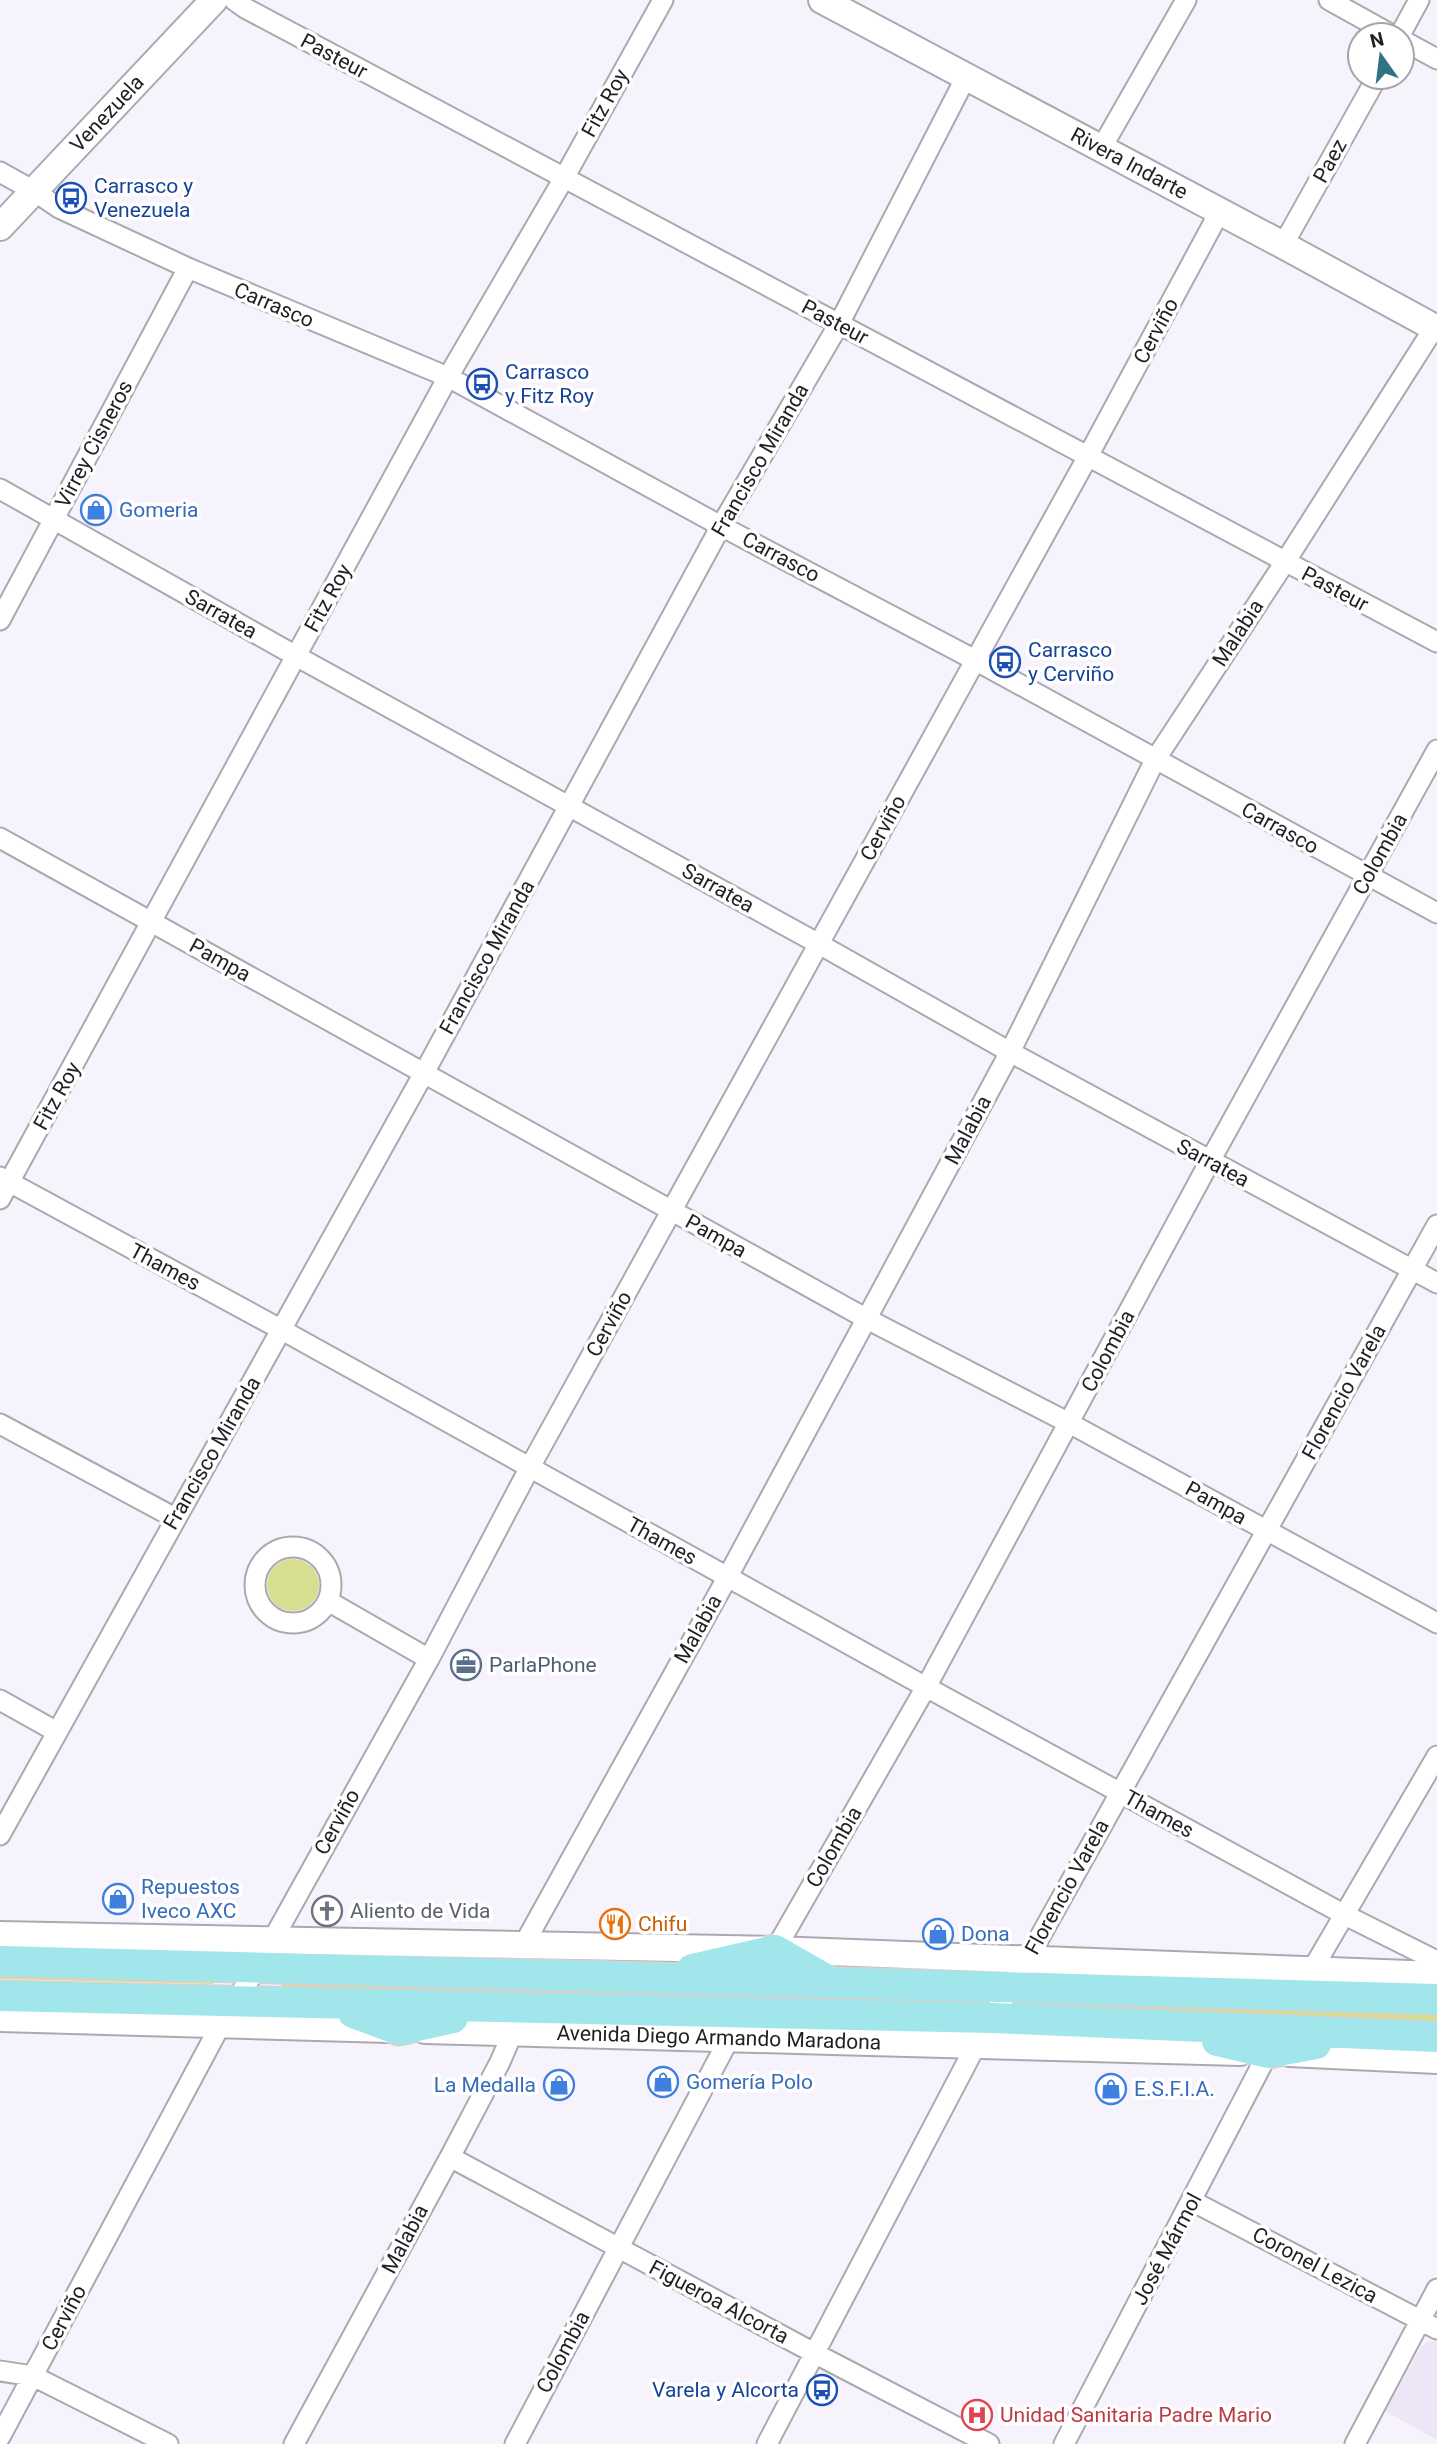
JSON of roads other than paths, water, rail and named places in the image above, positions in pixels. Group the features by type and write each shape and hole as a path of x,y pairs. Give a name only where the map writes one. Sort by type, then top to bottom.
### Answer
{"main road":[{"path":"655,1978 775,1950 835,1984"},
{"path":"0,1961 264,1953 655,1978 1437,1999"},
{"name":"Avenida Diego Armando Maradona","path":"0,1996 229,2013 326,2004 509,2020 992,2018 1437,2037"},
{"path":"326,2004 399,2029 509,2020"},
{"path":"0,2017 229,2013"},
{"path":"1145,2024 1268,2053 1370,2034"}],"street":[{"name":"Venezuela","path":"0,228 214,0"},
{"name":"Pasteur","path":"234,0 1087,458 1437,642"},
{"name":"Fitz Roy","path":"3,1186 152,922 448,377 564,178 663,0"},
{"name":"Rivera Indarte","path":"822,0 1283,244 1436,329"},
{"path":"1101,147 1186,0"},
{"path":"1329,0 1367,21"},
{"path":"1408,21 1419,0"},
{"path":"1416,48 1437,59"},
{"name":"Francisco Miranda","path":"0,1835 424,1073 721,526 839,324 967,75"},
{"name":"Paez","path":"1283,244 1369,91"},
{"name":"Carrasco","path":"0,172 59,208 188,268 448,377 721,526 975,660 1437,914"},
{"name":"Cerviño","path":"0,2437 229,2013 429,1659 530,1467 1087,458 1220,211"},
{"name":"Virrey Cisneros","path":"0,620 188,268"},
{"name":"Malabia","path":"523,1946 727,1578 1010,1052 1155,760 1436,329"},
{"name":"Sarratea","path":"0,489 1010,1052 1437,1283"},
{"name":"Colombia","path":"775,1950 926,1687 1210,1161 1437,750"},
{"name":"Pampa","path":"0,838 867,1319 1069,1423 1437,1623"},
{"name":"Thames","path":"3,1186 282,1330 1120,1793 1345,1915 1437,1961"},
{"name":"Florencio Varela","path":"767,2444 975,2047 1027,1960 1437,1225"},
{"path":"0,1424 175,1518"},
{"path":"328,1601 429,1659"},
{"path":"0,1700 57,1732"},
{"path":"1312,1970 1437,1756"},
{"path":"0,1935 264,1953 523,1946 775,1950 1437,1975"},
{"name":"Avenida Diego Armando Maradona","path":"229,2013 399,2029"},
{"name":"Malabia","path":"294,2444 500,2062 509,2020"},
{"name":"Avenida Diego Armando Maradona","path":"509,2020 730,2037 1437,2060"},
{"name":"Colombia","path":"515,2444 730,2037"},
{"name":"José Mármol","path":"1064,2444 1268,2053"},
{"name":"Figueroa Alcorta","path":"450,2157 989,2444"},
{"name":"Coronel Lezica","path":"1192,2201 1429,2325"},
{"path":"1355,2444 1429,2325 1437,2289"},
{"path":"0,2371 33,2376 168,2444"}],"place":[{"name":"Carrasco y Venezuela","path":"71,198"},
{"name":"Carrasco y Fitz Roy","path":"482,384"},
{"name":"Gomeria","path":"96,510"},
{"name":"Carrasco y Cerviño","path":"1005,662"},
{"name":"ParlaPhone","path":"466,1665"},
{"name":"Repuestos Iveco AXC","path":"118,1899"},
{"name":"Aliento de Vida","path":"327,1911"},
{"name":"Chifu","path":"615,1924"},
{"name":"Dona","path":"938,1934"},
{"name":"Gomería Polo","path":"663,2082"},
{"name":"La Medalla","path":"559,2085"},
{"name":"E.S.F.I.A.","path":"1111,2089"},
{"name":"Varela y Alcorta","path":"822,2390"},
{"name":"Unidad Sanitaria Padre Mario","path":"977,2415"}]}
